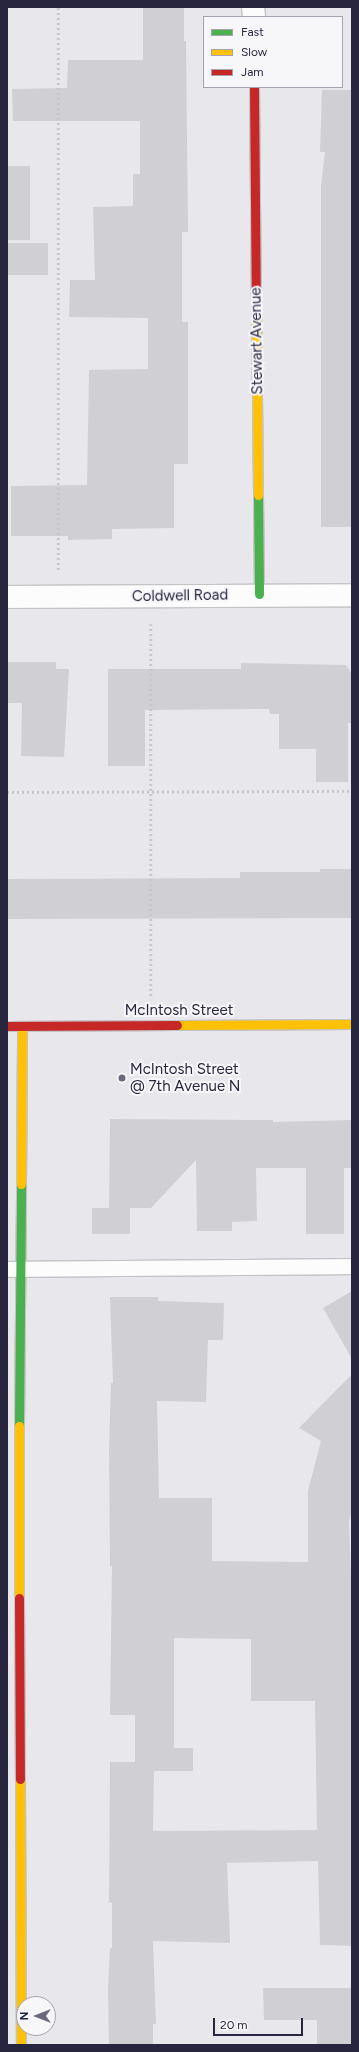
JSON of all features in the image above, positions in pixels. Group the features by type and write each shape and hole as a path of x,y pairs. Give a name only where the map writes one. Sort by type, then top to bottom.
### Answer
{"street":[{"name":"Stewart Avenue","path":"254,88 259,594"},
{"name":"Coldwell Road","path":"7,597 259,594 352,595"},
{"name":"McIntosh Street","path":"7,1026 352,1024"},
{"path":"21,2045 14,1877 13,1476 22,1269 22,1026"}],"lane":[{"path":"7,1269 352,1266"}],"path":[{"path":"58,7 58,597"},
{"path":"151,596 151,1025"},
{"path":"7,792 352,792"}],"building":[{"path":"143,7 184,7 184,41 186,41 188,232 182,232 182,322 188,322 188,464 174,464 174,528 112,529 112,539 68,540 68,536 11,536 11,486 87,485 89,370 148,369 148,318 69,317 70,280 95,280 93,207 133,206 133,174 140,174 140,121 13,121 12,89 67,88 68,60 143,60"},
{"path":"322,90 352,90 352,527 321,527 321,186 325,152 320,152"},
{"path":"7,166 30,166 30,240 7,240"},
{"path":"7,243 48,243 48,275 7,275"},
{"path":"7,662 56,662 56,669 69,669 64,757 21,756 22,703 7,703"},
{"path":"241,663 346,665 352,674 352,723 348,723 348,782 316,782 316,749 279,749 279,714 270,714 269,709 145,710 145,766 108,766 108,669 241,669"},
{"path":"320,869 352,869 352,918 7,919 7,879 240,878 240,872 320,872"},
{"path":"110,1119 273,1120 273,1122 352,1120 352,1168 344,1168 344,1234 306,1234 306,1168 256,1168 257,1221 232,1222 232,1231 197,1231 196,1160 151,1208 130,1208 130,1234 92,1234 92,1208 109,1208"},
{"path":"352,1291 352,1359 323,1308"},
{"path":"110,1297 158,1297 158,1301 224,1303 223,1340 208,1340 206,1402 157,1401 159,1498 212,1498 212,1561 308,1562 308,1491 321,1441 299,1428 352,1374 352,1510 349,1521 352,1608 352,1946 320,1945 318,1861 227,1863 230,1943 153,1941 156,2024 153,2024 153,2045 109,2045 108,1990 110,1948 112,1948 112,1903 109,1902 110,1762 135,1762 135,1715 110,1715 112,1566 110,1566 109,1450 111,1383 113,1383","holes":["174,1638 251,1639 251,1701 315,1701 317,1830 153,1831 154,1771 193,1771 193,1748 174,1748"]},
{"path":"263,1988 352,1988 352,2045 317,2045 317,2020 264,2020"}],"traffic: fast":[{"path":"258,495 259,594"},
{"path":"19,1426 21,1184"}],"traffic: slow":[{"path":"256,300 258,495"},
{"path":"177,1025 352,1024"},
{"path":"21,1184 22,1026"},
{"path":"19,1426 19,1598"},
{"path":"20,1779 21,2045"}],"traffic: jam":[{"path":"254,88 256,300"},
{"path":"8,1026 177,1025"},
{"path":"19,1598 20,1779"}],"place":[{"name":"McIntosh Street @ 7th Avenue N","path":"122,1078"}]}
